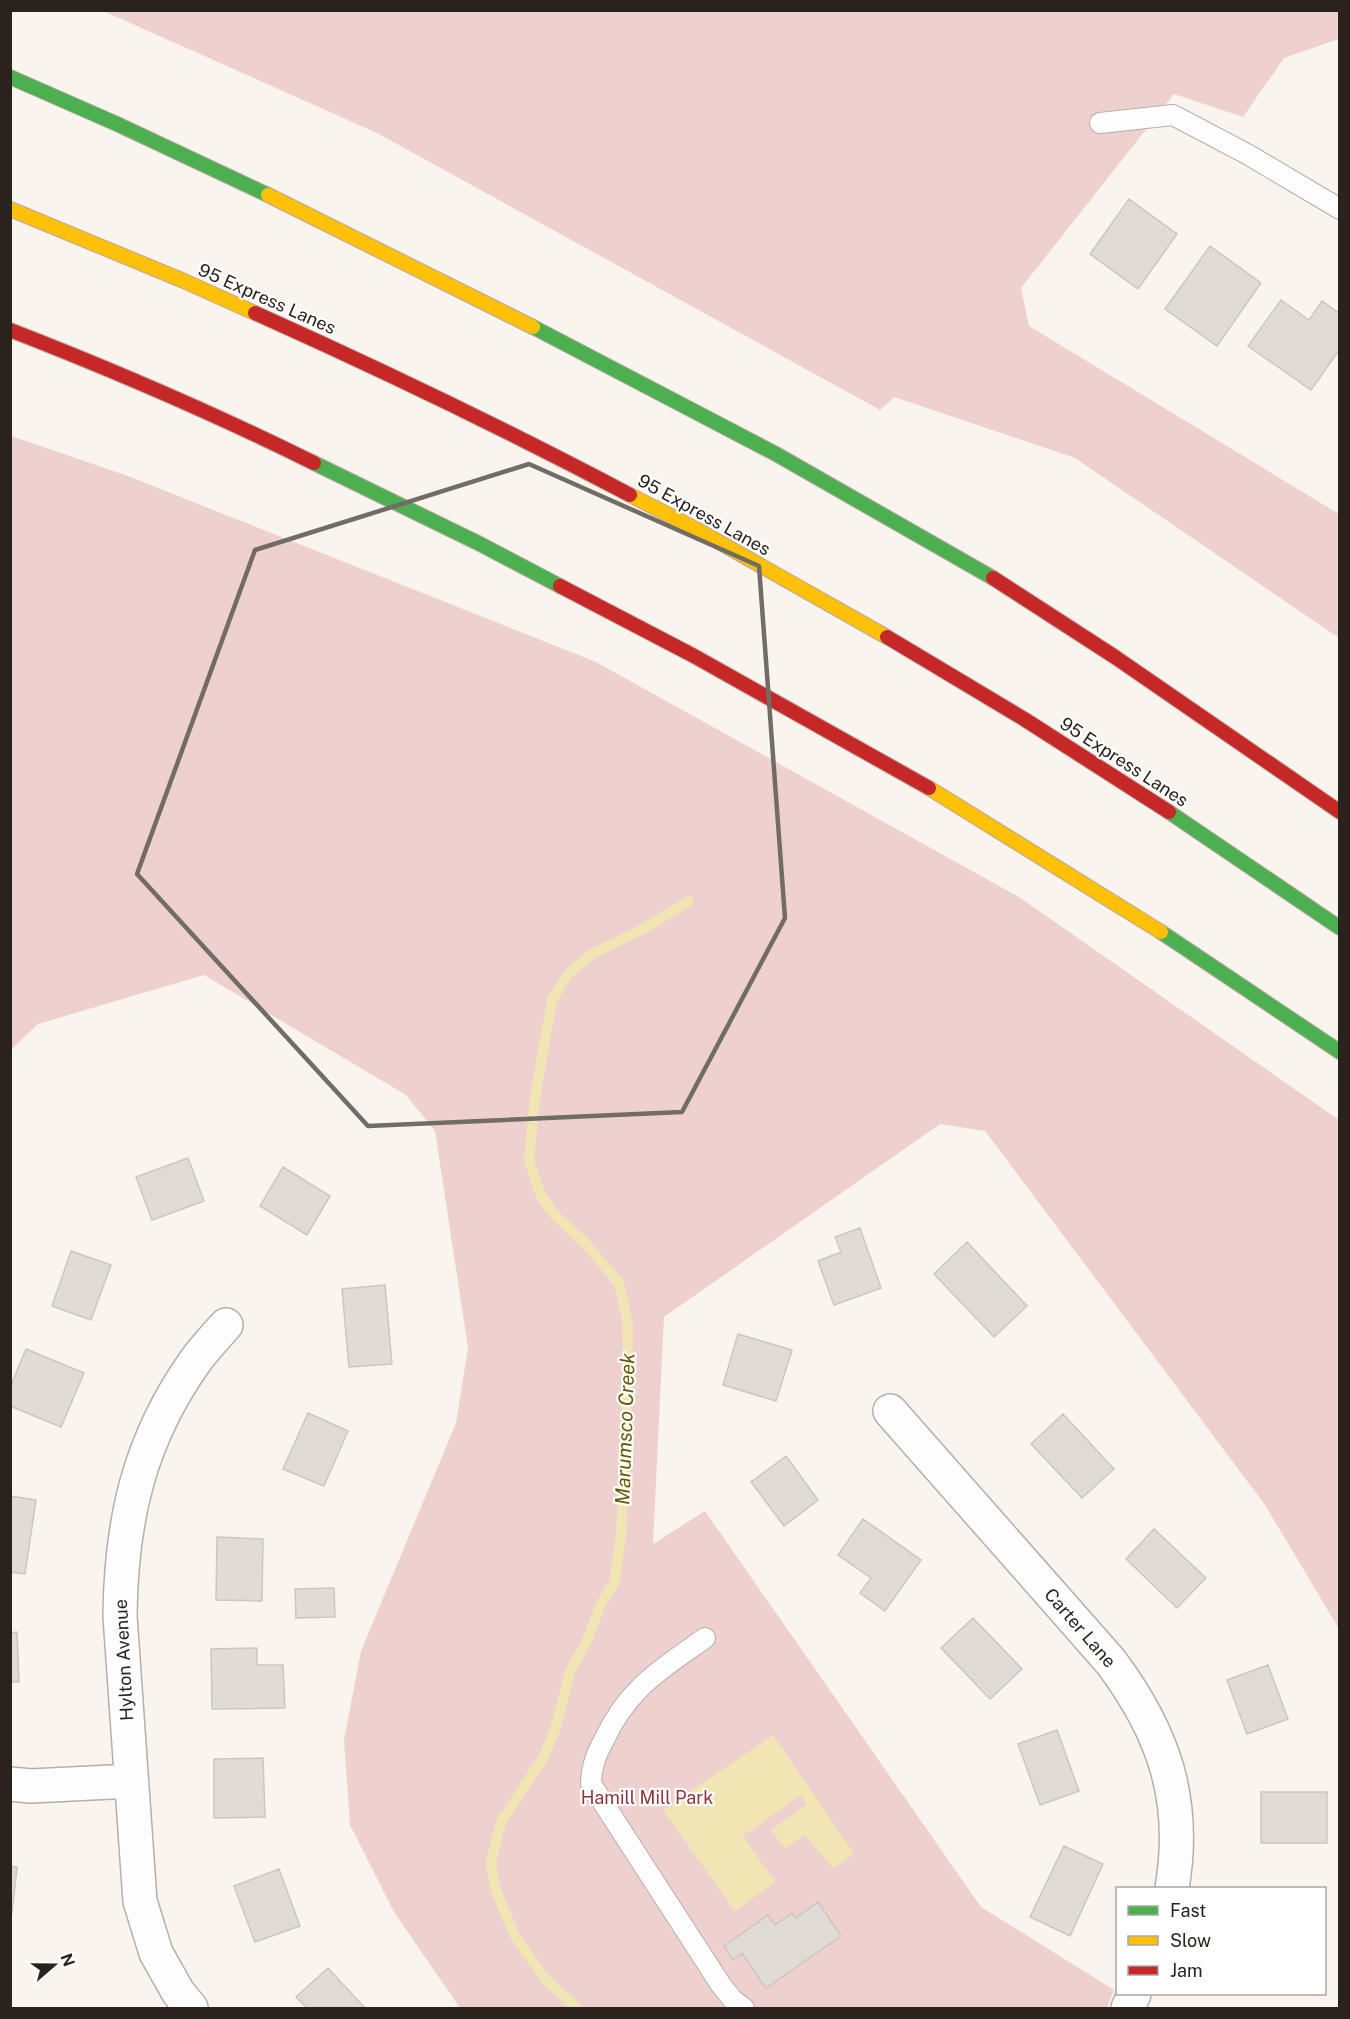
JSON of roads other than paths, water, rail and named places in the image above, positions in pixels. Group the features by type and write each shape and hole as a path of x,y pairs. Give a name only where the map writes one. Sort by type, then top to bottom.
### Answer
{"highway":[{"path":"10,77 230,175 579,349 797,464 1000,583 1340,812"},
{"name":"95 Express Lanes","path":"10,207 340,351 638,498 838,608 1037,728 1256,869 1340,928"},
{"path":"10,330 74,355 261,437 480,544 694,656 933,790 1132,912 1340,1052"}],"street":[{"name":"Hylton Avenue","path":"191,2008 178,1992 156,1953 140,1901 120,1617 120,1571 128,1515 143,1460 167,1408 197,1360 226,1325"},
{"name":"Carter Lane","path":"890,1411 1111,1662 1133,1692 1151,1724 1168,1768 1175,1804 1177,1860 1172,1887"},
{"path":"10,1784 31,1786 131,1781"}],"lane":[{"path":"1100,123 1173,115 1247,154 1340,209"},
{"path":"705,1638 646,1680 623,1705 612,1721 594,1761 591,1784 721,1985 733,2000 744,2008"}],"waterway":[{"name":"Marumsco Creek","path":"577,2008 545,1979 515,1936 495,1888 491,1863 501,1822 543,1758 555,1730 570,1671 586,1643 601,1604 614,1583 621,1535 626,1444 628,1324 619,1283 585,1243 554,1214 541,1196 529,1161 535,1098 552,1000 568,974 592,954 643,929 689,901"}],"park label":[{"name":"Hamill Mill Park","path":"647,1798"}]}
